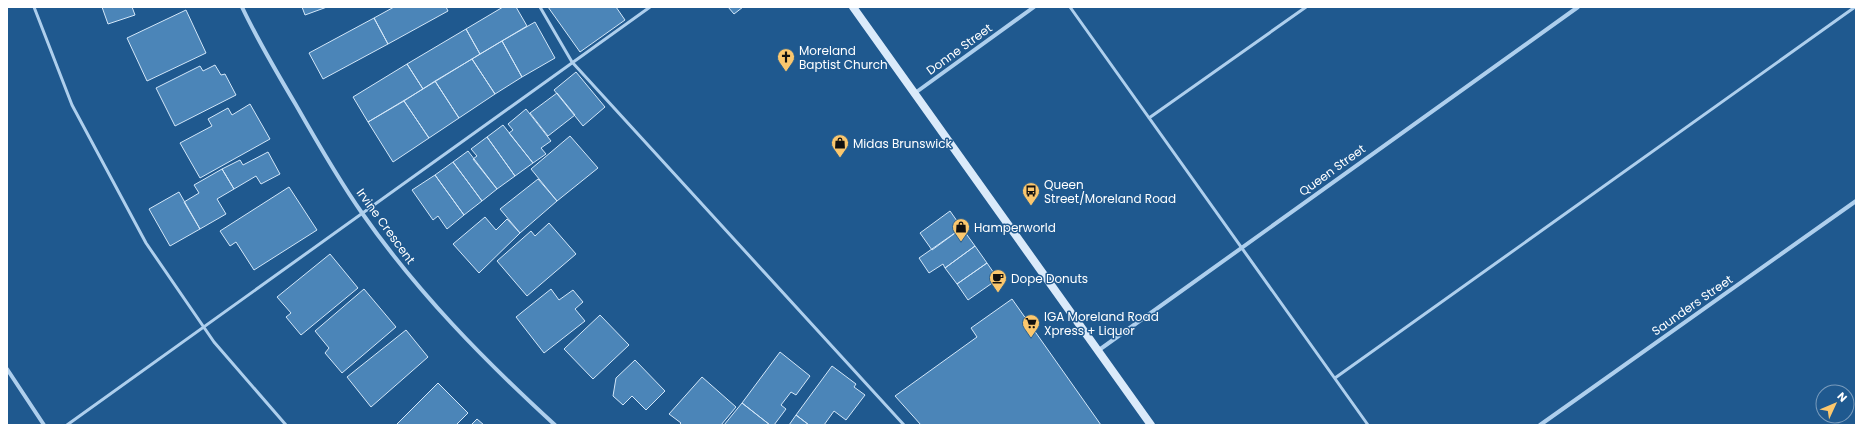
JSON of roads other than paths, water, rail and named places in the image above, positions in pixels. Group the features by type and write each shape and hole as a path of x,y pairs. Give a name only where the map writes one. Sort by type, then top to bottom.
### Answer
{"main road":[{"path":"853,7 1151,425"}],"street":[{"name":"Irvine Crescent","path":"242,7 273,66 320,147 362,213 404,269 448,320 485,359 555,425"},
{"name":"Donne Street","path":"915,93 1034,7"},
{"name":"Queen Street","path":"1099,350 1578,7"},
{"name":"Saunders Street","path":"1540,425 1856,201"},
{"path":"7,369 44,425"}],"lane":[{"path":"34,7 72,105 146,243 214,342 286,425"},
{"path":"540,7 572,62 904,425"},
{"path":"67,425 650,7"},
{"path":"1070,7 1368,425"},
{"path":"1149,118 1306,7"},
{"path":"1335,378 1855,7"}],"place":[{"name":"Moreland Baptist Church","path":"786,72"},
{"name":"Midas Brunswick","path":"840,158"},
{"name":"Queen Street/Moreland Road","path":"1031,206"},
{"name":"Hamperworld","path":"961,242"},
{"name":"Dope Donuts","path":"998,293"},
{"name":"IGA Moreland Road Xpress + Liquor","path":"1031,338"}]}
